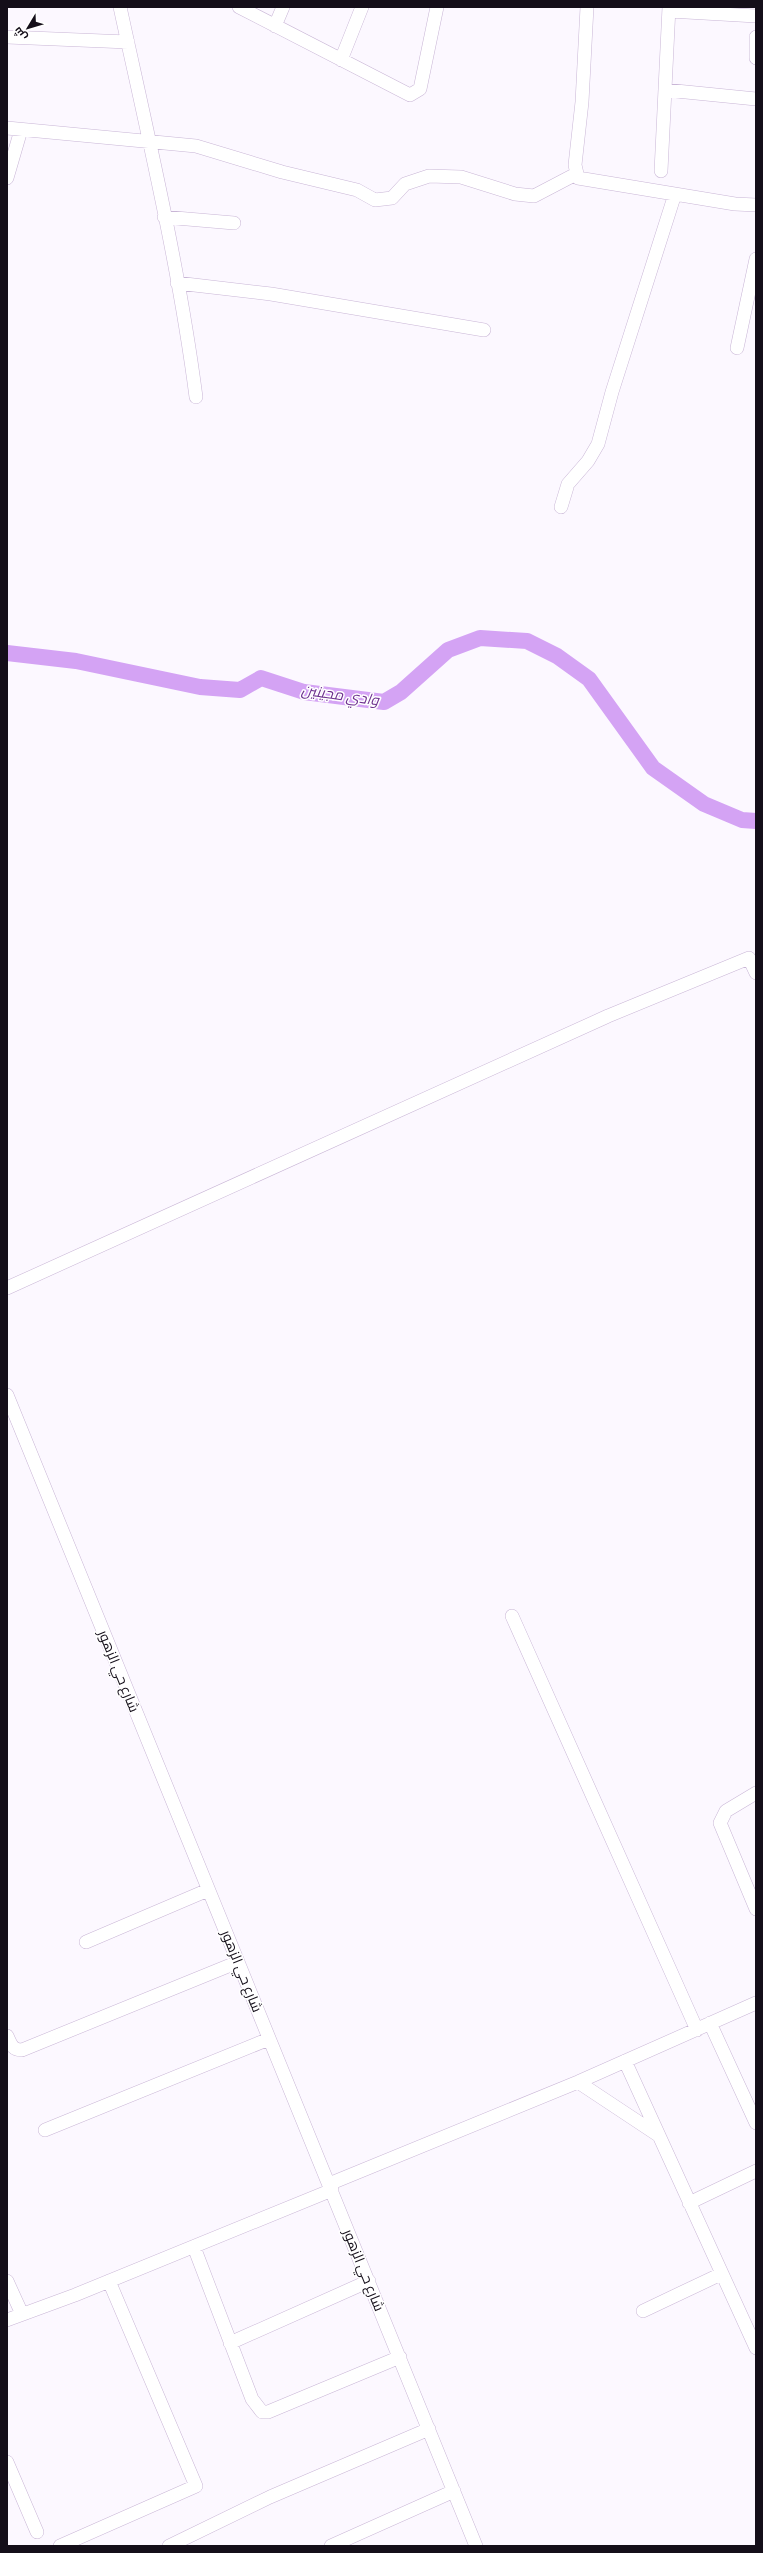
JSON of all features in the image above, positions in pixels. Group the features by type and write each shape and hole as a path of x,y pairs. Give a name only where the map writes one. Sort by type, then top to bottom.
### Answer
{"street":[{"path":"120,7 150,142 189,342 196,397"},
{"path":"239,7 410,95 416,94 420,89 437,7"},
{"path":"275,26 283,7"},
{"path":"341,60 362,7"},
{"path":"587,7 576,174 578,178 675,194 756,205"},
{"path":"661,171 669,9 756,16"},
{"path":"7,37 128,42"},
{"path":"756,37 756,58"},
{"path":"666,90 756,99"},
{"path":"7,128 196,146 234,156 282,172 357,190 375,200 392,198 405,184 429,176 461,177 515,194 534,196 576,174"},
{"path":"7,178 21,130"},
{"path":"561,507 568,484 588,461 598,444 612,392 675,194"},
{"path":"164,217 234,223"},
{"path":"737,348 756,259"},
{"path":"177,283 271,294 484,330"},
{"path":"7,1288 608,1016 748,958 756,973"},
{"name":"شارع حي الزهور","path":"7,1395 476,2546"},
{"path":"512,1616 697,2030"},
{"path":"756,1793 726,1811 720,1823 756,1909"},
{"path":"86,1942 208,1890"},
{"path":"7,2036 12,2046 16,2050 22,2050 238,1962"},
{"path":"7,2320 194,2247 330,2187 578,2082 697,2030 756,2002"},
{"path":"710,2024 756,2123"},
{"path":"45,2130 270,2039"},
{"path":"625,2061 756,2348"},
{"path":"578,2082 658,2136"},
{"path":"689,2202 756,2172"},
{"path":"194,2247 252,2399 258,2408 268,2412 400,2357"},
{"path":"643,2311 721,2274"},
{"path":"7,2281 22,2314"},
{"path":"60,2546 196,2486 109,2281"},
{"path":"230,2343 369,2281"},
{"path":"169,2546 270,2497 429,2429"},
{"path":"7,2462 37,2532"},
{"path":"331,2546 454,2492"}],"waterway":[{"name":"وادي مجينين","path":"7,653 76,661 200,687 240,690 261,678 304,692 384,702 401,692 448,650 480,638 527,641 557,656 589,679 653,768 704,804 742,820 756,821"}]}
